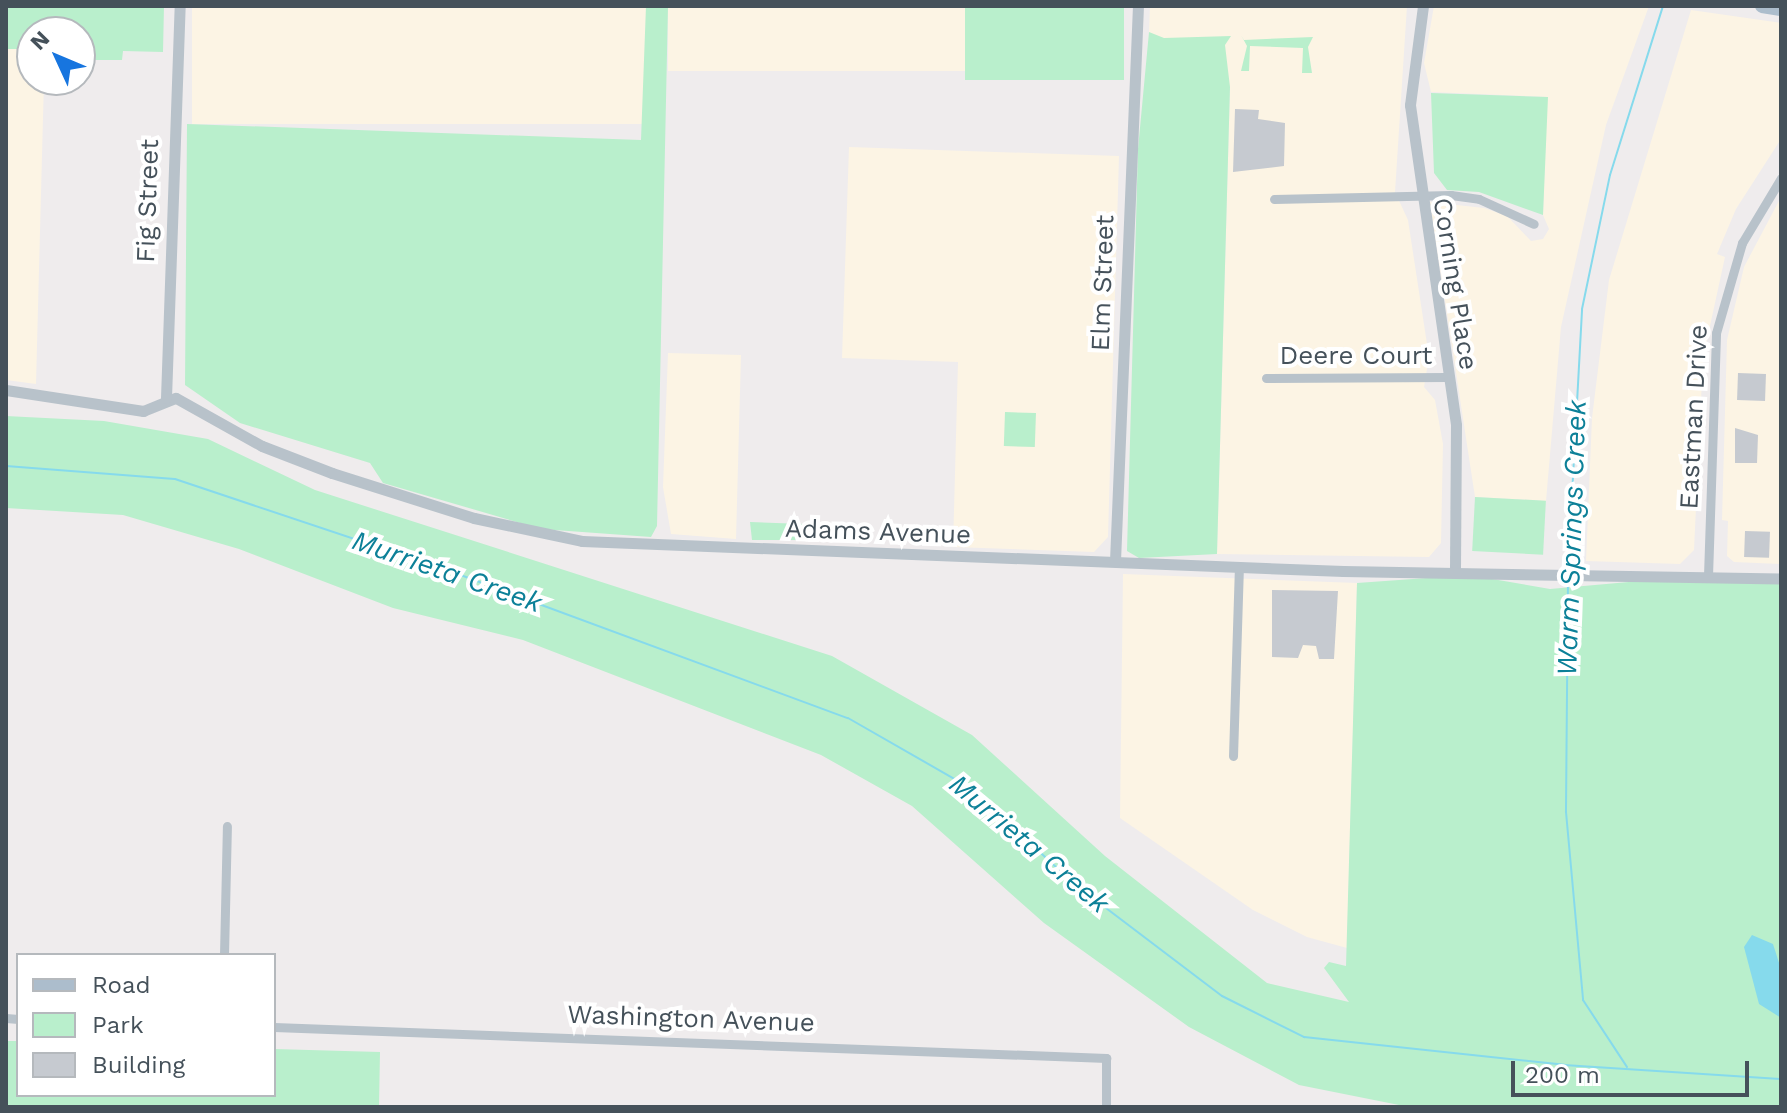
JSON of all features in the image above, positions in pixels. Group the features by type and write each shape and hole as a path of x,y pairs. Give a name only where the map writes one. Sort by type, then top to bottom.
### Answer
{"main road":[{"path":"1762,6 1781,9"}],"street":[{"name":"Fig Street","path":"166,398 180,6"},
{"name":"Elm Street","path":"1115,561 1138,6"},
{"name":"Corning Place","path":"1423,6 1410,105 1419,197 1456,425 1455,568"},
{"name":"Eastman Drive","path":"1708,576 1716,333 1742,243 1781,178"},
{"path":"1274,199 1479,199 1534,224"},
{"name":"Deere Court","path":"1266,378 1447,377"},
{"path":"6,390 143,411 166,398"},
{"name":"Adams Avenue","path":"166,398 181,399 304,463 435,507 548,535 631,546 1239,567 1455,568 1781,579"},
{"path":"1233,756 1239,567"},
{"path":"224,953 227,826"},
{"name":"Washington Avenue","path":"276,1027 1106,1058 1106,1107"}],"shaded area":[{"path":"192,6 646,6 646,124 192,124"},
{"path":"668,6 965,6 965,71 668,71"},
{"path":"1150,6 1407,6 1395,192 1408,220 1429,357 1424,387 1435,400 1443,444 1441,543 1429,557 1217,554 1230,87 1147,85"},
{"path":"1434,6 1649,6 1606,125 1561,327 1546,501 1475,497 1430,202 1484,208 1507,216 1531,241 1543,239 1549,229 1543,215 1547,97 1431,92 1424,63"},
{"path":"1691,10 1781,23 1781,139 1736,209 1717,254 1725,257 1703,358 1694,550 1680,564 1586,561 1592,418 1609,280"},
{"path":"6,49 16,49 16,96 44,96 36,384 6,380"},
{"path":"849,147 1119,156 1108,537 1094,552 953,547 958,362 842,358"},
{"path":"1781,197 1781,564 1734,562 1727,556 1728,521 1722,520 1727,340 1744,267"},
{"path":"668,353 741,355 736,539 671,534 663,487"},
{"path":"1123,574 1357,583 1347,948 1307,937 1253,910 1120,818"}],"green space":[{"path":"6,6 164,6 163,52 123,51 122,60 96,60 96,16 16,16 16,49 6,49"},
{"path":"646,6 668,6 657,526 651,537 541,529 383,483 370,463 240,423 185,385 187,124 641,140"},
{"path":"965,6 1124,6 1124,80 965,80"},
{"path":"1149,32 1164,38 1231,36 1225,45 1230,87 1217,554 1139,558 1127,551 1138,149"},
{"path":"1241,35 1244,40 1313,37 1308,47 1312,73 1302,73 1303,48 1250,46 1249,71 1241,71 1247,46"},
{"path":"1431,93 1548,97 1543,215 1479,192 1447,190 1434,173"},
{"path":"1005,412 1036,413 1035,447 1004,446"},
{"path":"6,416 104,421 208,439 315,490 832,656 972,735 1105,856 1267,983 1349,1002 1324,968 1329,962 1346,966 1357,583 1469,575 1550,589 1651,580 1781,584 1781,1107 1409,1107 1299,1085 1189,1027 1044,923 912,806 821,755 523,640 393,608 239,549 123,515 6,508"},
{"path":"1475,497 1546,501 1543,555 1472,551"},
{"path":"750,522 832,525 831,540 752,540"},
{"path":"6,1041 16,1041 16,1097 276,1097 276,1049 380,1052 379,1107 6,1107"}],"water":[{"path":"1752,935 1773,944 1781,969 1781,1018 1759,1004 1744,947"}],"building":[{"path":"1235,109 1259,110 1258,119 1285,123 1284,166 1233,172"},
{"path":"1738,373 1766,374 1765,401 1737,400"},
{"path":"1735,428 1758,435 1757,463 1735,463"},
{"path":"1745,531 1770,532 1769,558 1744,557"},
{"path":"1272,590 1338,591 1334,659 1319,659 1316,646 1303,645 1298,658 1272,657"}],"waterway":[{"name":"Warm Springs Creek","path":"1568,569 1582,309 1610,175 1663,6"},
{"name":"Murrieta Creek","path":"6,466 175,479 447,570 848,718 972,789 1073,883 1222,996 1304,1037 1564,1065 1781,1079"},
{"name":"Warm Springs Creek","path":"1568,579 1566,812 1583,1000 1627,1067"}]}
